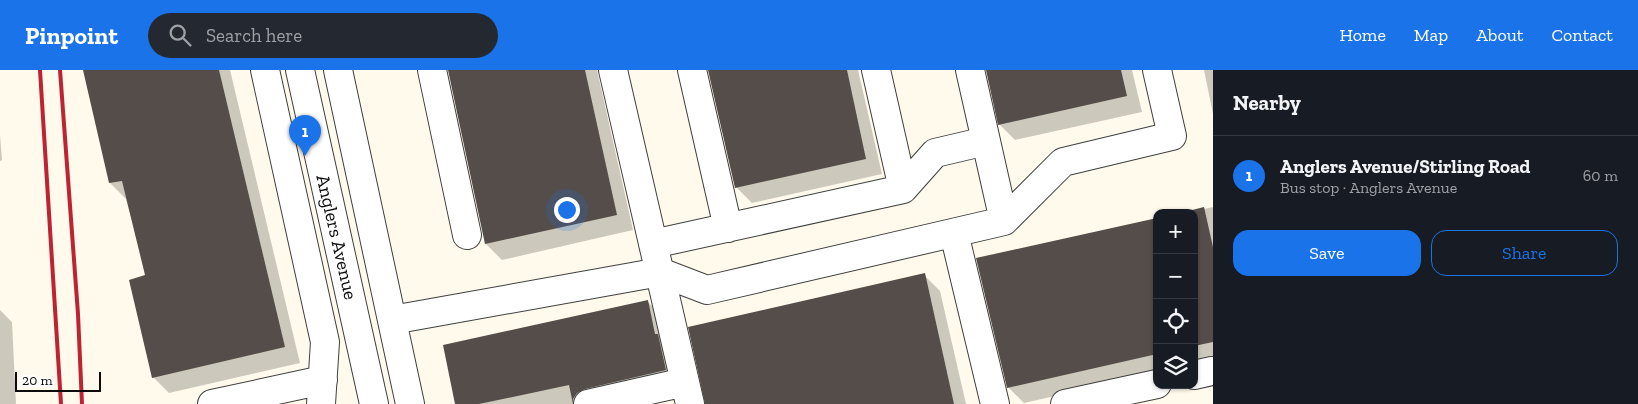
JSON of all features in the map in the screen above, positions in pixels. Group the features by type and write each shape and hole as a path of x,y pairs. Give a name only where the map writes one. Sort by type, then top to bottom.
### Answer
{"street":[{"name":"Anglers Avenue","path":"300,70 374,404"},
{"name":"Anglers Avenue","path":"338,70 410,404"},
{"path":"432,70 467,235"},
{"path":"588,404 687,393 613,70"},
{"path":"692,70 728,228"},
{"path":"876,70 903,189"},
{"path":"970,70 1004,221"},
{"path":"392,320 660,272 707,290 1004,221 1063,162 1172,136 1157,70"},
{"path":"212,404 322,392 325,342 272,71"},
{"path":"653,244 903,189 935,153 986,141"},
{"path":"954,233 994,404"},
{"path":"1065,404 1153,385"}],"building":[{"path":"83,70 219,70 285,347 152,378 129,280 145,275 122,181 109,183"},
{"path":"448,70 585,70 617,215 485,244"},
{"path":"708,70 847,70 866,159 735,188"},
{"path":"986,70 1121,70 1127,96 998,125"},
{"path":"1204,207 1213,247 1213,342 1198,345 1198,209 1196,209"},
{"path":"1153,219 1153,355 1007,388 976,258"},
{"path":"925,273 954,404 705,404 688,327"},
{"path":"648,300 655,334 658,334 666,370 585,389 577,393 573,399 573,404 569,385 479,404 455,404 443,345"}],"railway":[{"path":"40,70 61,404"},
{"path":"60,70 78,314 82,404"}],"place":[{"name":"Anglers Avenue/Stirling Road","path":"305,156"}]}
